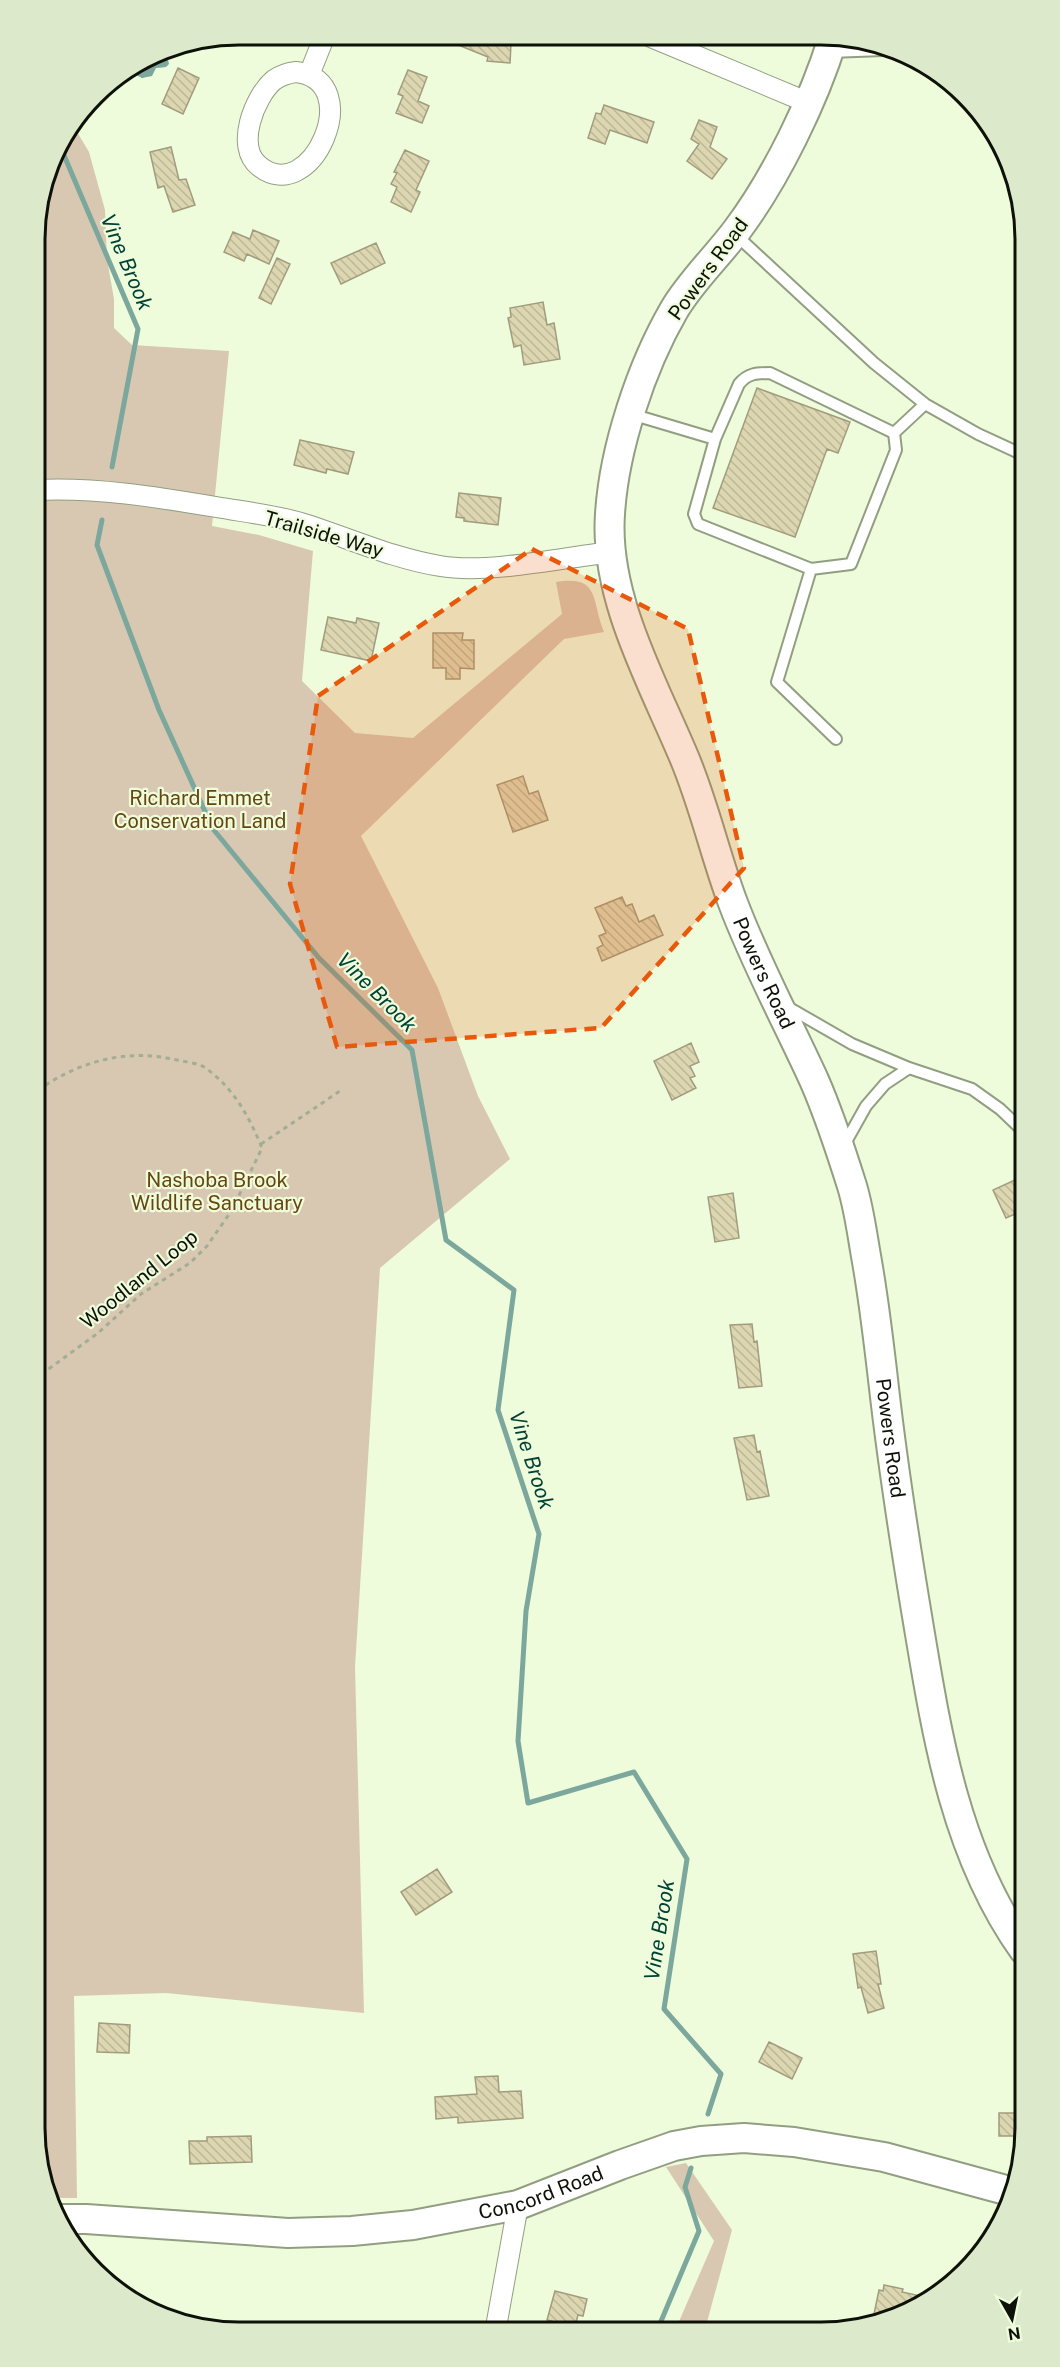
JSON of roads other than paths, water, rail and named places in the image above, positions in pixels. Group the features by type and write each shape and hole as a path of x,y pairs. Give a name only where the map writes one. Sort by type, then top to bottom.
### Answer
{"main road":[{"name":"Powers Road","path":"831,46 822,75 774,172 734,234 700,273 674,310 644,373 619,452 610,509 611,552 618,588 634,642 687,762 715,842 732,900 774,999 815,1083 854,1192 868,1263 899,1509 944,1769 958,1816 982,1875 1015,1937"},
{"name":"Concord Road","path":"68,2220 288,2233 352,2231 413,2225 518,2205 674,2146 701,2141 744,2138 794,2142 884,2157 1004,2190"}],"street":[{"path":"309,75 321,45"},
{"path":"670,45 809,103"},
{"path":"289,73 309,75 321,83 330,102 329,116 320,143 308,164 296,172 281,175 267,172 255,163 248,150 247,136 255,111 263,94 276,79 289,73"},
{"name":"Trailside Way","path":"45,490 64,489 175,500 275,517 302,524 362,546 441,566 489,567 611,552"},
{"path":"497,2322 518,2205"}],"lane":[{"path":"734,234 874,363 925,404 978,434 1015,451"},
{"path":"770,373 894,433 896,450 851,564 811,569 698,524 694,514 715,439 739,384 746,376 770,373"},
{"path":"894,433 925,404"},
{"path":"631,414 715,439"},
{"path":"811,569 777,682 836,739"},
{"path":"774,999 852,1044 909,1068 972,1089 1000,1109 1015,1123"},
{"path":"840,1152 866,1106 885,1084 909,1068"}],"water":[{"path":"168,59 169,64 166,67 156,68 152,76 142,78 136,75"}],"waterway":[{"name":"Vine Brook","path":"64,155 138,329 112,467"},
{"name":"Vine Brook","path":"102,520 97,545 159,710 213,829 319,958 412,1050 446,1240 514,1290 498,1410 539,1534 526,1611 518,1741 528,1803 634,1772 687,1859 664,2009 721,2074 708,2114"},
{"name":"Vine Brook","path":"661,2322 699,2231 685,2187 691,2168"}],"park label":[{"name":"Richard Emmet Conservation Land","path":"200,810"},
{"name":"Nashoba Brook Wildlife Sanctuary","path":"217,1192"}]}
